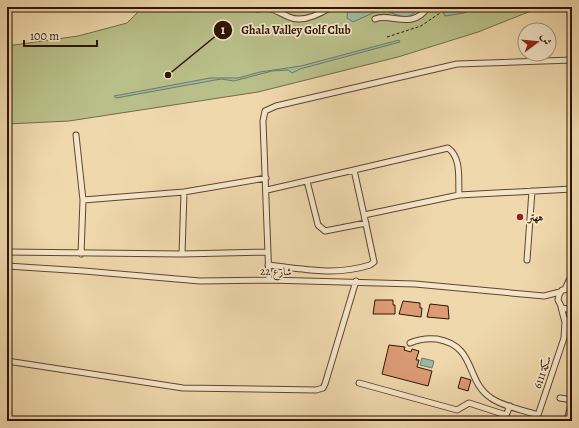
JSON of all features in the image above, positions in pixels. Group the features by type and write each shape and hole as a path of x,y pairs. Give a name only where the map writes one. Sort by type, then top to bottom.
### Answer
{"street":[{"path":"258,9 266,7 278,10 290,18 298,19 320,14 331,7"},
{"path":"375,19 380,17 401,21 406,20 420,15 428,7"},
{"path":"269,280 267,252 267,190 263,121 265,111 276,106 456,64 572,60"},
{"path":"76,135 83,200 81,254"},
{"path":"267,190 448,148 455,154 457,160 459,195"},
{"path":"268,265 325,272 342,271 370,265 374,262 354,170"},
{"path":"83,200 184,192 266,178"},
{"path":"307,181 318,225 321,230 325,231 366,223"},
{"path":"364,215 459,195 572,190"},
{"path":"527,260 532,191"},
{"path":"182,254 184,192"},
{"path":"7,252 182,254 267,252"},
{"name":"شارع 22","path":"7,266 200,281 356,281 415,284 544,296 572,289"},
{"path":"560,306 558,297 572,274"},
{"path":"7,361 183,388 316,390 323,388 325,384 356,281"},
{"name":"شارع 22","path":"544,296 565,310 572,310"},
{"name":"سكة 6111","path":"560,306 564,315 566,328"},
{"name":"سكة 6111","path":"536,421 572,310"},
{"path":"410,343 416,340 432,339 447,341 456,346 462,350 481,386 487,394 492,398 510,406 538,415"},
{"path":"359,383 457,410 469,403 506,415 510,406"},
{"path":"560,398 572,400 571,415 567,421"}],"path":[{"path":"387,37 426,23 440,13 441,10 439,7"}],"shaded area":[{"path":"143,7 549,7 531,11 478,32 398,57 258,92 69,121 7,124 7,46 78,36 127,23"},
{"path":"348,7 414,7 414,13 406,18 386,11 375,12 353,22 347,18"},
{"path":"477,7 464,13 445,16 443,12"},
{"path":"399,40 400,42 300,69 292,73 288,70 272,71 234,81 221,79 116,98 114,96 210,78 238,78 260,72 301,66"},
{"path":"422,358 434,361 432,368 420,365"}],"building":[{"path":"375,300 393,300 393,305 395,305 395,314 373,314"},
{"path":"403,301 420,303 420,308 422,308 421,317 399,314"},
{"path":"430,304 448,306 449,319 427,317"},
{"path":"389,345 405,347 404,350 411,352 412,349 419,351 416,360 419,360 417,367 432,371 428,386 382,374"},
{"path":"461,377 471,380 468,391 458,388"}],"place":[{"name":"Ghala Valley Golf Club","path":"168,75"},
{"name":"ههتر","path":"520,217"}]}
